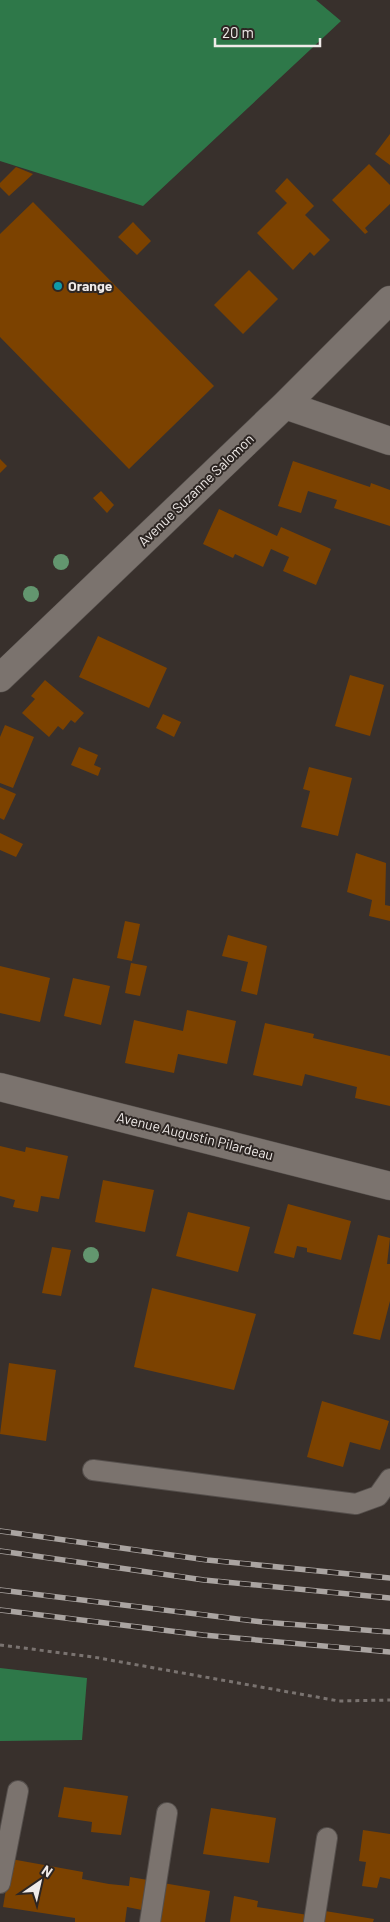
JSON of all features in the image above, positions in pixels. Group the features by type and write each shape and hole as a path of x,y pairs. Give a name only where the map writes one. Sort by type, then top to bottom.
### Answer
{"street":[{"name":"Avenue Suzanne Salomon","path":"0,678 285,405 390,300"},
{"path":"285,405 390,441"},
{"name":"Avenue Augustin Pilardeau","path":"0,1086 390,1186"}],"lane":[{"path":"93,1470 356,1504 378,1496 390,1479"},
{"path":"0,1883 18,1791"},
{"path":"150,1922 166,1813"},
{"path":"314,1922 327,1838"}],"path":[{"path":"0,1645 93,1657 339,1701 390,1700"}],"green space":[{"path":"0,0 316,0 341,21 143,206 0,161"},
{"path":"0,1668 87,1678 82,1740 0,1741"}],"building":[{"path":"390,134 390,165 375,154"},
{"path":"369,164 390,185 390,204 365,228 368,232 365,234 332,200"},
{"path":"16,167 33,174 9,196 0,187 0,183"},
{"path":"287,178 314,206 305,215 330,240 314,256 310,252 293,270 257,233 287,203 275,191"},
{"name":"Orange","path":"33,202 214,386 129,469 0,337 0,234"},
{"path":"133,222 151,241 137,255 118,237"},
{"path":"249,270 278,299 243,334 214,305"},
{"path":"0,459 7,466 0,473"},
{"path":"293,461 370,487 371,483 390,490 390,526 334,508 337,500 308,491 301,513 278,506"},
{"path":"101,491 114,505 107,513 93,498"},
{"path":"219,509 277,536 281,527 331,549 316,585 283,571 289,557 271,549 263,567 235,554 233,558 203,544"},
{"path":"98,636 167,668 149,708 79,677"},
{"path":"350,675 384,685 370,736 335,726"},
{"path":"45,680 84,713 75,723 71,720 63,730 58,726 49,737 22,713 35,699 31,696"},
{"path":"163,714 181,722 174,737 156,728"},
{"path":"5,725 34,737 13,788 0,783 0,737"},
{"path":"79,747 98,755 94,765 101,768 98,776 71,765"},
{"path":"309,767 352,778 338,836 301,827 310,791 303,789"},
{"path":"0,787 16,794 4,820 0,818"},
{"path":"0,833 23,844 16,857 0,850"},
{"path":"356,853 386,863 385,905 390,906 390,921 369,916 372,900 347,892"},
{"path":"125,921 140,924 132,961 117,958"},
{"path":"228,935 267,946 257,995 241,991 248,962 222,956"},
{"path":"131,963 147,966 140,996 125,993"},
{"path":"0,966 50,978 40,1022 0,1013"},
{"path":"73,978 110,986 101,1025 64,1016"},
{"path":"187,1010 236,1021 227,1064 178,1054 174,1073 125,1063 134,1020 183,1031"},
{"path":"265,1023 314,1034 313,1038 390,1056 390,1106 355,1098 357,1087 305,1074 302,1086 253,1075"},
{"path":"0,1146 25,1152 26,1147 68,1156 59,1199 41,1196 38,1212 13,1207 15,1200 0,1196"},
{"path":"103,1180 154,1190 145,1232 95,1222"},
{"path":"288,1204 351,1221 341,1260 307,1252 307,1248 297,1246 294,1258 274,1253"},
{"path":"188,1212 250,1227 238,1272 176,1256"},
{"path":"378,1235 390,1238 387,1264 390,1264 390,1301 380,1340 353,1334"},
{"path":"52,1247 71,1250 61,1296 42,1293"},
{"path":"152,1288 256,1314 234,1390 134,1367"},
{"path":"9,1363 56,1370 46,1441 0,1434"},
{"path":"322,1401 389,1421 380,1450 350,1442 343,1467 307,1457"},
{"path":"64,1787 128,1796 121,1835 91,1832 92,1822 58,1817"},
{"path":"211,1808 276,1818 269,1863 203,1854"},
{"path":"363,1830 390,1834 390,1879 380,1877 377,1888 362,1886 366,1862 359,1861"},
{"path":"11,1859 83,1872 82,1879 109,1884 129,1886 130,1877 148,1880 142,1910 127,1907 125,1922 75,1922 75,1918 3,1907"},
{"path":"163,1883 210,1891 205,1922 157,1922"},
{"path":"234,1896 258,1901 257,1907 308,1915 307,1922 230,1922"},
{"path":"325,1911 374,1919 373,1922 323,1922"}],"railway":[{"path":"0,1531 207,1560 390,1578"},
{"path":"0,1551 204,1580 390,1598"},
{"path":"0,1590 263,1622 390,1632"},
{"path":"0,1610 203,1635 390,1652"}],"place":[{"name":"Orange","path":"58,286"}]}
